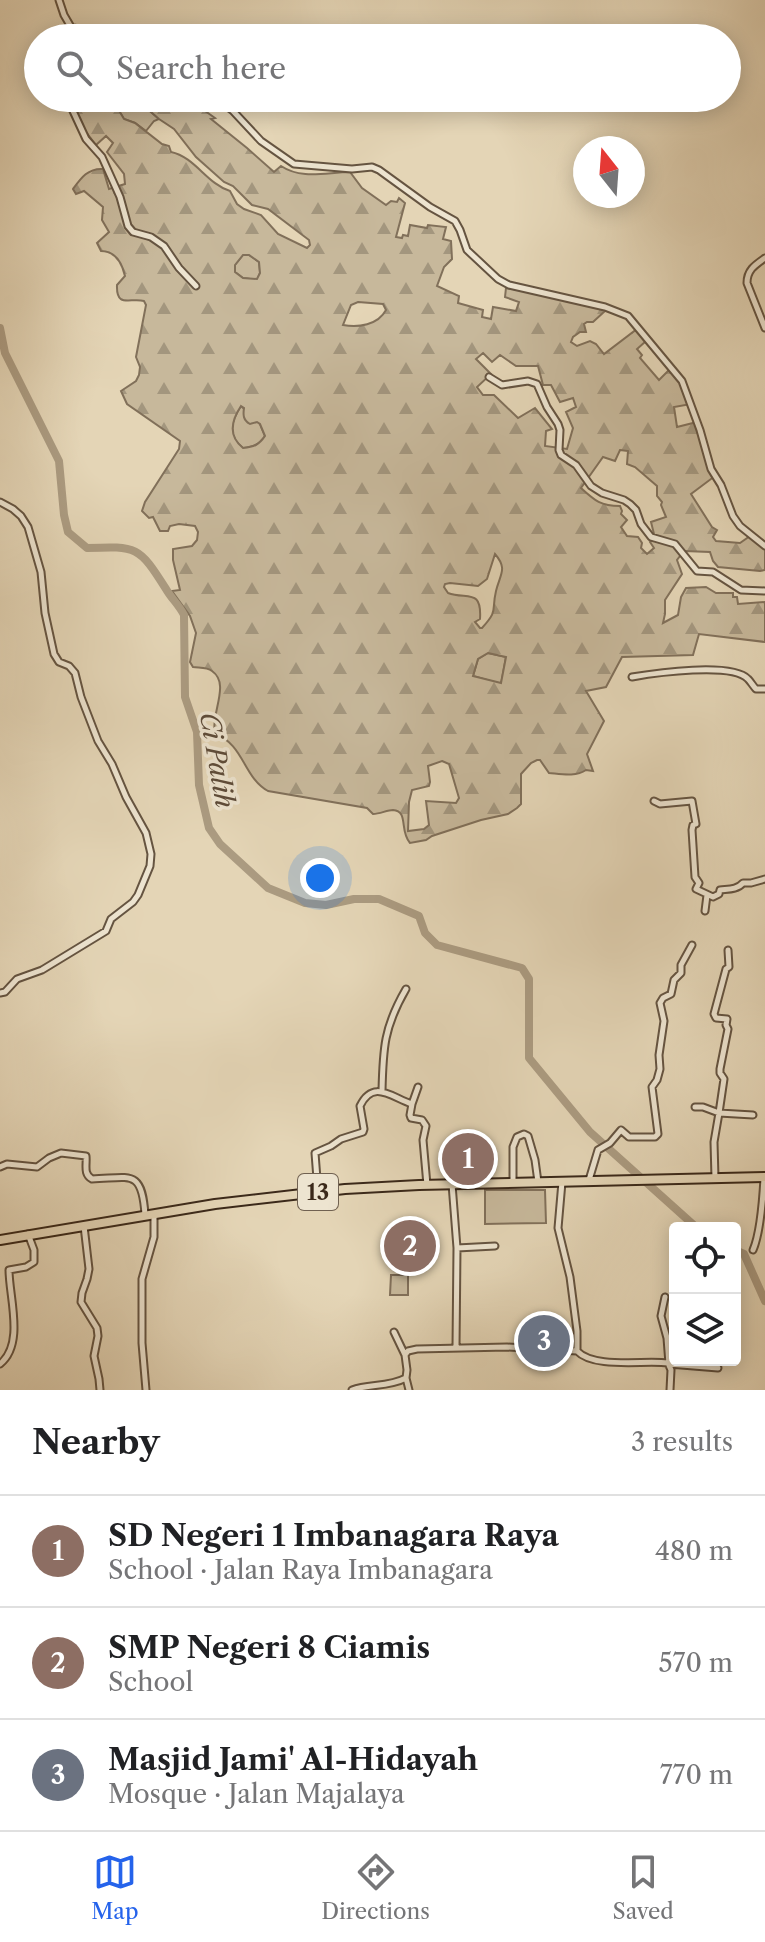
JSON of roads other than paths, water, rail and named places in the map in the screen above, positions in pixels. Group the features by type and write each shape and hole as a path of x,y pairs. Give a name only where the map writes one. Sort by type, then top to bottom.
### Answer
{"highway":[{"name":"13","path":"0,1240 215,1204 318,1192 452,1184 764,1177"}],"street":[{"path":"59,0 69,24"},
{"path":"73,112 86,139 102,157 120,197 128,226 133,232 151,237 164,246 196,286"},
{"path":"232,112 261,141 294,164 352,169 372,167 379,170 455,221 467,250 484,268 509,285 605,307 628,316 682,381 711,469 733,516 740,526 765,546"},
{"path":"765,258 751,269 747,283 765,328"},
{"path":"489,377 502,385 528,381 537,384 560,430 561,455 576,465 591,486 630,504 651,537 675,544 697,571 713,572 741,590 765,591"},
{"path":"0,502 21,516 28,527 41,572 45,613 54,654 59,662 72,668 98,741 146,833 151,854 150,866 138,895 111,919 106,931 42,970 17,979 5,992 0,993"},
{"path":"632,677 689,670 731,672 750,680 756,689 765,689"},
{"path":"654,801 660,804 692,801 696,824 692,830 695,877 699,883 696,889 713,897 720,890 765,879"},
{"path":"705,911 707,895"},
{"path":"589,1181 597,1152 621,1130 629,1137 655,1137 658,1134 652,1087 660,1069 664,1021 660,1003 671,994 674,980 681,973 683,960 692,945"},
{"path":"715,1178 714,1142 724,1079 720,1069 728,1029 727,1019 716,1018 714,1014 729,967 728,950"},
{"path":"382,1091 383,1050 388,1026 406,989"},
{"path":"418,1087 409,1113 411,1118 422,1120 426,1126 423,1140 427,1185"},
{"path":"318,1192 315,1153 341,1139 363,1132 360,1106 370,1093 382,1091 412,1104"},
{"path":"695,1107 719,1113 753,1115"},
{"path":"513,1183 513,1147 517,1137 524,1134 528,1136 538,1183"},
{"path":"0,1167 7,1164 37,1167 61,1153 86,1156 86,1169 92,1179 128,1176 135,1180 154,1237 145,1266 141,1296 146,1390"},
{"path":"753,1250 764,1177"},
{"path":"562,1182 558,1228 570,1277 577,1351"},
{"path":"452,1184 457,1248 456,1348"},
{"path":"84,1225 89,1269 81,1302 97,1328 94,1356 100,1390"},
{"path":"0,1364 7,1357 13,1341 9,1270 34,1262 34,1250 28,1234"},
{"path":"457,1248 495,1246"},
{"path":"405,1355 417,1349 507,1347 577,1351 591,1359 669,1364 661,1316 665,1297"},
{"path":"394,1332 405,1355 409,1390"},
{"path":"669,1366 670,1390"},
{"path":"694,1366 718,1368"},
{"path":"352,1390 406,1378"}],"waterway":[{"name":"Ci Palih","path":"0,328 5,353 59,461 68,532 87,548 127,549 142,557 184,615 185,697 197,732 199,785 209,828 220,844 268,888 305,903 326,905 354,899 379,899 419,916 425,933 437,945 522,968 529,979 529,1058 590,1132 690,1222"},
{"name":"Ci Palih","path":"741,1253 765,1301"}],"place":[{"name":"SD Negeri 1 Imbanagara Raya","path":"468,1159"},
{"name":"SMP Negeri 8 Ciamis","path":"410,1246"},
{"name":"Masjid Jami' Al-Hidayah","path":"544,1341"}]}
